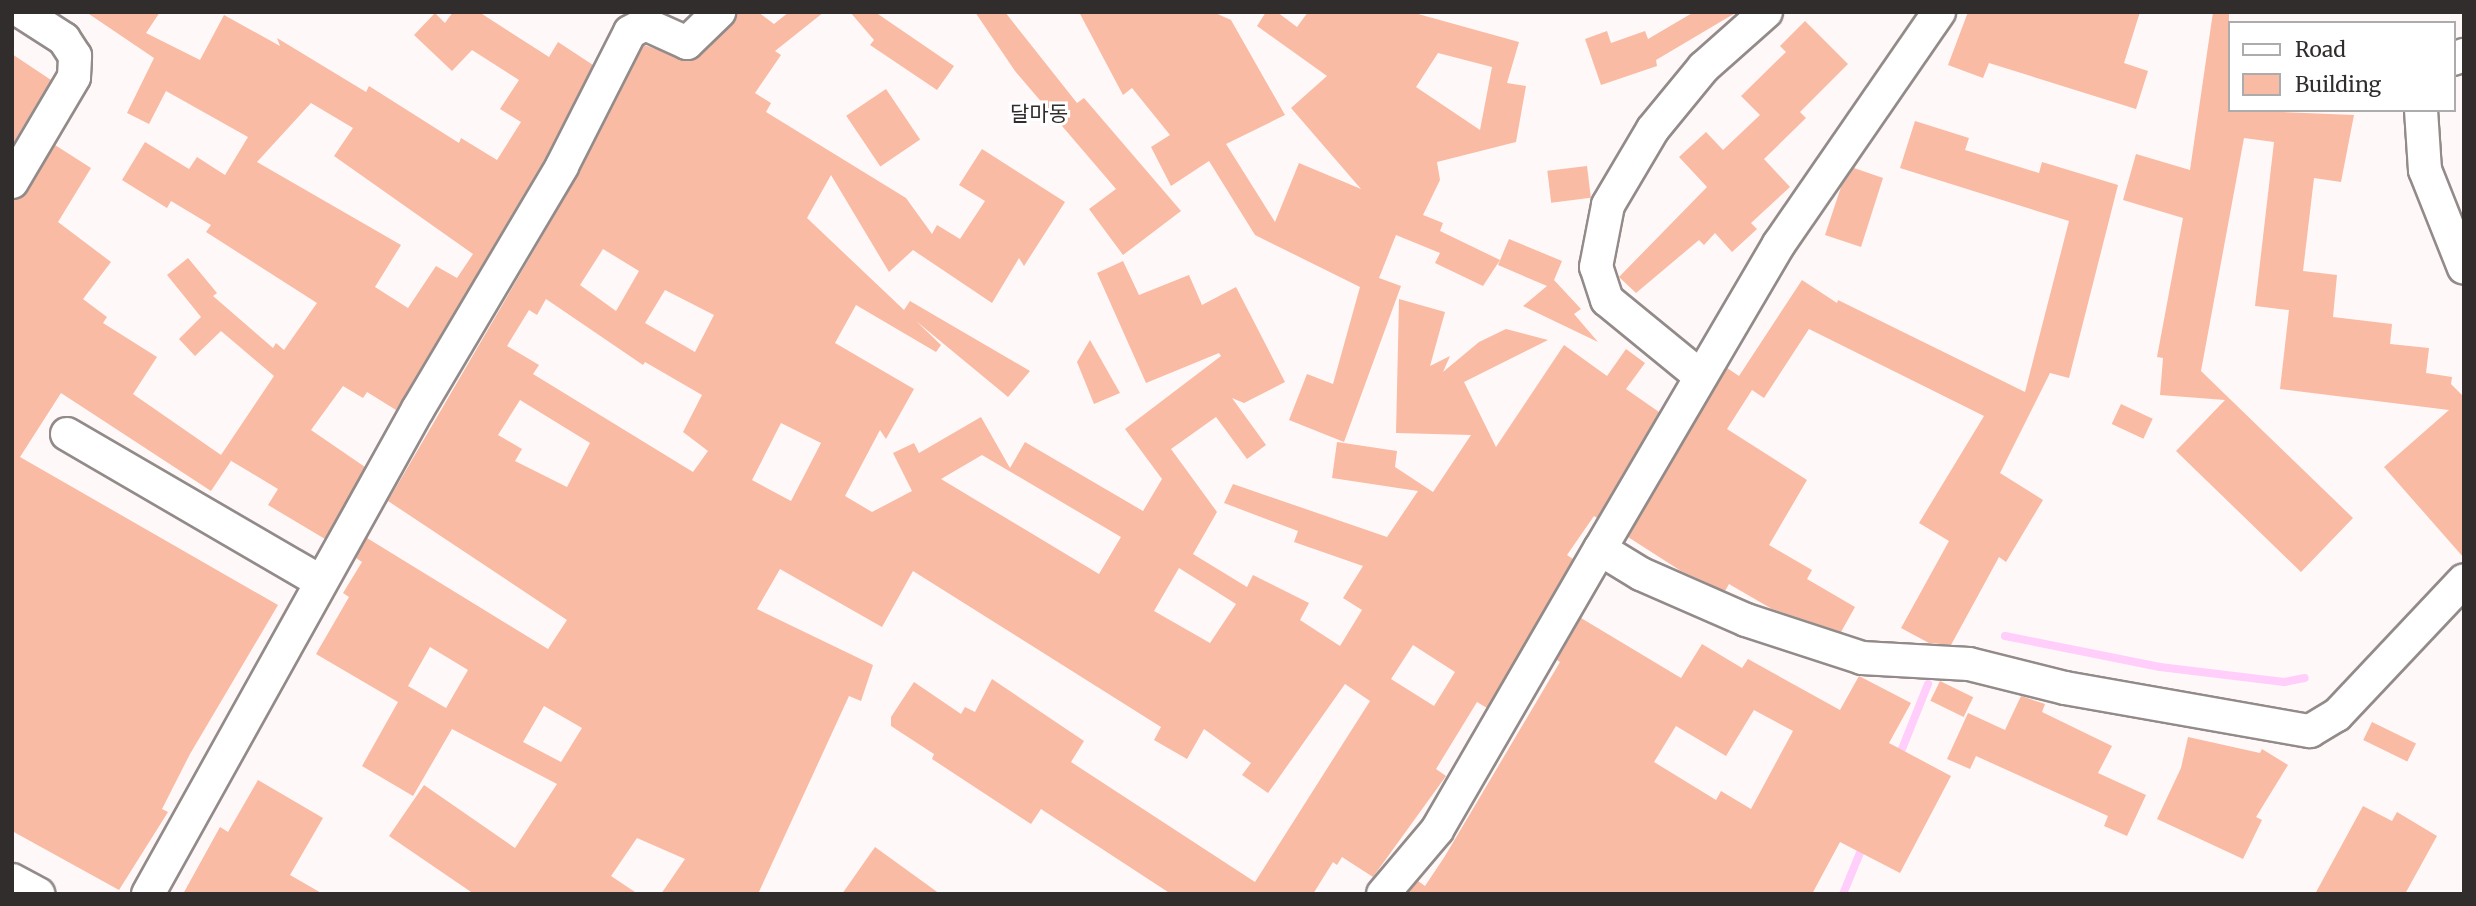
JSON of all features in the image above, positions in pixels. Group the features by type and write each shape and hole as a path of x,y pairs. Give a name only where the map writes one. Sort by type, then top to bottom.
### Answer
{"street":[{"path":"12,182 74,77 75,56 64,39 22,12"},
{"path":"148,894 321,582 562,166 622,22 645,24 687,43 719,12"},
{"path":"1700,376 1607,300 1596,267 1608,205 1653,129 1704,67 1766,12"},
{"path":"1383,894 1437,830 1700,376 1842,148 1939,12"},
{"path":"2421,112 2425,170 2464,268"},
{"path":"67,434 321,582"},
{"path":"1600,549 1641,574 1746,620 1862,659 1969,664 2091,693 2311,731 2337,715 2464,580"},
{"path":"12,880 38,894"}],"building":[{"path":"86,12 160,12 146,33 200,60 224,15 280,46 277,38 366,92 369,86 459,143 461,138 497,160 521,122 500,109 519,80 472,50 452,71 414,35 435,13 445,23 453,12 479,12 549,57 558,42 593,65 546,157 396,410 367,392 363,398 343,386 311,430 365,467 325,539 268,505 278,489 228,459 231,461 211,491 61,393 20,457 278,605 190,754 162,809 168,812 119,890 12,831 12,200 27,192 55,145 91,168 58,222 111,262 83,299 107,317 103,323 157,357 133,394 221,455 274,376 221,331 195,356 179,339 201,317 167,275 188,258 217,293 213,296 273,348 276,343 284,350 317,303 206,232 211,225 171,201 167,208 122,180 145,142 189,169 197,157 225,175 248,137 166,91 149,124 127,113 154,58","holes":["311,103 353,128 334,156 473,254 457,278 436,266 408,308 375,287 401,245 257,162"]},
{"path":"737,12 758,12 774,24 789,12 824,12 775,51 781,55 755,93 771,103 766,112 906,198 932,234 937,225 960,239 985,201 959,185 982,149 1065,202 1024,266 1019,258 992,303 913,250 889,272 831,175 807,218 904,310 910,301 1030,371 1008,397 916,321 941,345 936,352 856,305 835,343 914,389 886,439 880,430 845,496 872,512 912,491 893,453 914,443 919,453 981,417 1010,468 1025,442 1143,511 1162,479 1125,429 1221,356 1219,353 1146,383 1097,273 1123,261 1139,295 1189,275 1202,305 1236,287 1285,382 1244,403 1232,398 1266,445 1247,459 1216,417 1171,449 1217,512 1193,554 1247,587 1253,575 1309,603 1300,620 1340,646 1362,610 1343,598 1363,566 1294,542 1298,531 1224,503 1233,484 1387,537 1418,491 1332,478 1337,442 1397,451 1395,467 1433,492 1471,435 1396,433 1399,299 1445,312 1430,366 1450,356 1443,372 1479,342 1506,329 1548,340 1464,382 1496,447 1564,345 1607,376 1626,349 1645,363 1626,389 1659,412 1597,518 1594,516 1567,555 1573,559 1487,708 1477,702 1436,769 1446,776 1373,877 1342,857 1337,865 1333,862 1313,894 1171,894 1041,809 1031,824 932,759 934,754 891,726 891,717 914,682 961,714 965,707 975,712 992,679 1084,741 1071,762 1255,882 1370,701 1345,684 1268,793 1242,775 1251,763 1204,729 1187,759 1154,740 1161,727 913,571 882,627 780,569 757,609 873,665 861,701 849,696 758,894 661,894 685,859 637,838 611,876 638,894 474,894 389,836 424,785 515,848 557,784 452,729 413,796 362,766 398,702 316,654 349,597 343,593 362,562 356,558 367,538 548,649 567,620 388,501 578,175 644,45 691,61 732,25","holes":["603,249 639,271 616,311 580,285","665,290 714,315 695,352 645,323","546,299 643,365 645,362 702,395 683,432 708,451 693,472 533,374 539,365 507,346 529,310 537,315","520,400 590,443 567,487 515,461 522,449 498,435","781,423 821,443 791,501 752,480","982,455 1121,537 1099,574 941,479","1179,568 1236,604 1210,643 1154,611","1413,645 1455,672 1434,706 1391,679","430,647 468,670 446,708 408,686","544,706 582,728 561,762 523,742"]},
{"path":"850,12 875,12 954,66 937,90 870,45 874,40"},
{"path":"975,12 1005,12 1077,103 1084,98 1181,211 1123,255 1089,209 1116,189 1015,71"},
{"path":"1079,12 1213,12 1231,20 1285,115 1226,144 1275,222 1299,163 1361,189 1291,108 1327,76 1257,26 1266,12 1277,12 1297,27 1308,12 1411,12 1519,42 1507,83 1526,86 1516,142 1437,162 1440,180 1423,215 1443,223 1440,231 1500,260 1483,286 1435,263 1440,253 1396,235 1379,278 1401,286 1344,442 1289,420 1307,374 1333,384 1360,287 1255,235 1209,161 1171,186 1151,147 1170,135 1132,88 1123,95","holes":["1438,53 1492,67 1480,130 1416,87"]},
{"path":"1694,12 1737,12 1656,60 1657,66 1601,85 1585,39 1607,31 1611,43 1645,31 1648,39"},
{"path":"1968,12 2140,12 2124,63 2148,71 2136,109 1989,63 1983,78 1948,65"},
{"path":"2213,12 2229,12 2228,112 2354,115 2341,182 2314,178 2303,271 2337,275 2333,317 2392,324 2390,344 2429,348 2426,373 2452,377 2451,384 2464,397 2464,558 2384,467 2449,410 2280,389 2289,310 2255,306 2274,142 2244,138 2201,371 2353,518 2301,572 2176,451 2225,400 2160,395 2163,358 2157,357 2183,218 2123,200 2136,154 2190,170"},
{"path":"1805,21 1848,64 1800,112 1806,118 1764,159 1790,187 1751,223 1757,229 1732,252 1715,233 1704,245 1699,240 1636,293 1619,277 1707,187 1679,157 1706,132 1723,150 1760,115 1741,96 1786,52 1780,46"},
{"path":"12,54 51,80 12,145"},
{"path":"886,89 920,140 880,166 846,116"},
{"path":"1915,121 1969,138 1965,150 2039,173 2042,162 2118,185 2069,378 2050,373 2000,473 2043,500 2006,562 1999,557 1951,645 1929,643 1901,628 1949,541 1919,523 1984,416 1809,329 1764,398 1752,390 1727,429 1807,480 1769,545 1812,570 1807,579 1855,607 1841,632 1772,609 1729,584 1725,591 1681,571 1628,537 1727,368 1739,376 1802,280 1837,303 1838,300 2025,392 2069,221 1900,168"},
{"path":"1587,166 1591,198 1551,203 1547,171"},
{"path":"1854,168 1883,178 1861,247 1825,235 1841,187"},
{"path":"1509,239 1562,261 1554,280 1581,309 1574,314 1598,342 1523,306 1547,286 1498,265"},
{"path":"1090,340 1120,393 1094,404 1077,362"},
{"path":"2121,404 2153,419 2143,439 2112,424"},
{"path":"1581,618 1681,678 1702,644 1742,668 1748,659 1840,710 1859,676 1911,703 1889,743 1951,776 1900,873 1840,842 1812,894 1407,894 1418,881 1425,886 1445,856 1560,662 1557,660","holes":["1754,710 1793,731 1751,809 1721,791 1716,800 1654,762 1676,726 1726,756"]},
{"path":"1940,681 1973,697 1964,717 1930,701"},
{"path":"2021,696 2045,704 2042,712 2112,746 2098,773 2146,795 2127,836 2104,826 2108,816 1976,756 1970,769 1947,759 1968,713 2005,730"},
{"path":"2372,722 2416,743 2407,761 2363,740"},
{"path":"2188,737 2260,753 2262,749 2288,765 2256,817 2262,820 2243,859 2157,819 2181,768"},
{"path":"258,780 323,818 290,875 323,894 183,894 220,827 228,832"},
{"path":"2363,806 2392,821 2397,812 2437,836 2405,894 2315,894"},
{"path":"875,847 940,894 842,894"}],"waterway":[{"path":"2005,636 2160,667 2284,682 2305,678"},
{"path":"1898,759 1928,684"},
{"path":"1843,894 1864,843"}],"district":[{"name":"달마동","path":"1039,114"}]}
